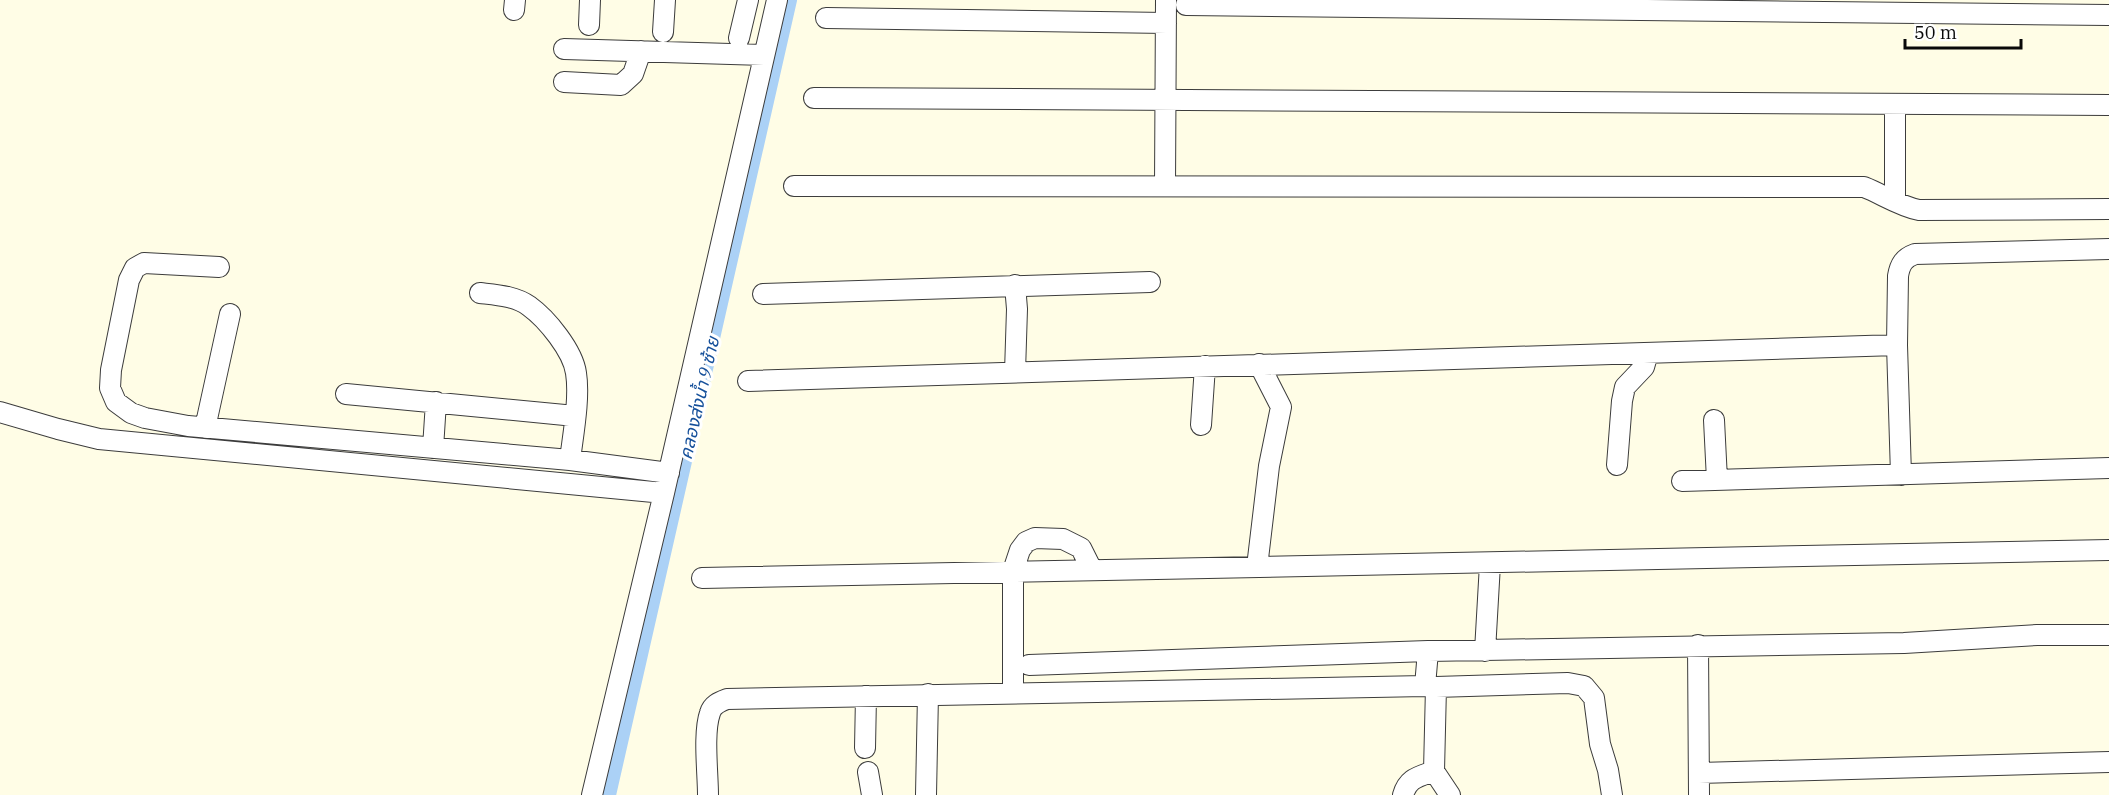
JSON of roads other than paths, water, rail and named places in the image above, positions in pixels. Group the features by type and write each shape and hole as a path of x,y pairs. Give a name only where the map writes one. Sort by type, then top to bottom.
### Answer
{"street":[{"path":"589,25 590,0"},
{"path":"663,32 665,0"},
{"path":"740,38 748,0"},
{"path":"592,795 669,473 777,0"},
{"path":"1165,186 1166,0"},
{"path":"1186,5 1889,7 2109,15"},
{"path":"826,18 1166,23"},
{"path":"564,49 764,55"},
{"path":"564,82 621,85 633,74 641,51"},
{"path":"814,98 2109,105"},
{"path":"1895,104 1895,201"},
{"path":"794,186 1864,187 1906,207 1919,210 2109,209"},
{"path":"1901,475 1897,345 1898,276 1905,258 1915,254 2109,249"},
{"path":"219,267 144,263 135,268 129,280 111,370 110,388 116,402 131,413 145,418 206,428 570,460 669,473"},
{"path":"763,294 1150,282"},
{"path":"1015,285 1017,309 1015,372"},
{"path":"480,293 500,295 529,306 572,357 576,375 575,416 570,460"},
{"path":"206,428 230,314"},
{"path":"748,381 1897,345"},
{"path":"1617,465 1625,387 1644,367 1648,353"},
{"path":"1257,567 1269,466 1281,407 1259,364"},
{"path":"1201,425 1205,366"},
{"path":"346,394 575,416"},
{"path":"434,448 436,402"},
{"path":"0,412 99,439 664,494"},
{"path":"1714,420 1717,480"},
{"path":"1682,482 2109,468"},
{"path":"1013,692 1013,571 1020,550 1026,542 1035,538 1063,539 1081,548 1092,570"},
{"path":"702,578 2109,550"},
{"path":"1485,651 1490,564"},
{"path":"1029,665 1428,651 1904,643 2037,635 2109,635"},
{"path":"1698,645 1699,795"},
{"path":"1428,651 1434,771 1450,795"},
{"path":"708,795 710,712 717,702 727,699 1568,683 1584,686 1594,698 1600,744 1608,770 1612,795"},
{"path":"926,795 928,694"},
{"path":"865,748 866,696"},
{"path":"1699,773 2109,762"},
{"path":"1403,795 1406,785 1412,780 1434,771"},
{"path":"868,772 872,795"}],"waterway":[{"name":"คลองส่งน้ำ 9 ซ้าย","path":"608,795 789,0"}]}
